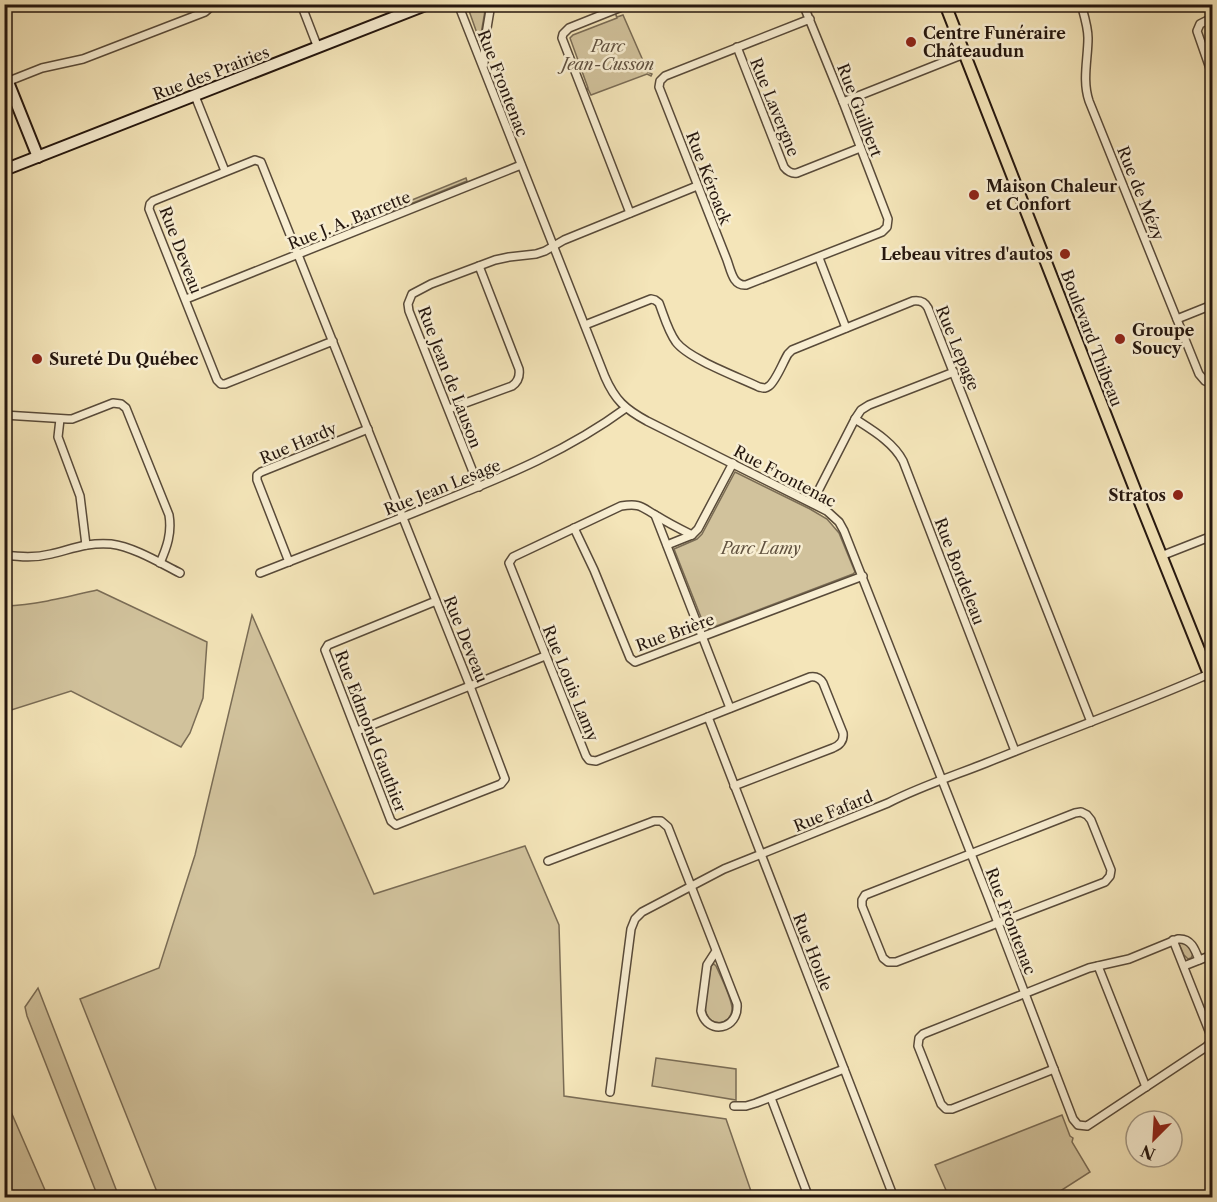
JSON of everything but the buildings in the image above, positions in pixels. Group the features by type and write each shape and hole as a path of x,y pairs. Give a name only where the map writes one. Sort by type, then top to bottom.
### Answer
{"main road":[{"name":"Rue des Prairies","path":"4,170 428,4"},
{"name":"Boulevard Thibeau","path":"945,4 1211,678"},
{"path":"6,78 38,157"}],"street":[{"path":"6,78 83,60 205,12 214,4"},
{"path":"301,4 318,48"},
{"name":"Rue Frontenac","path":"458,4 610,389 617,400 647,421 830,513 846,533 1073,1119 1078,1125 1087,1126 1146,1087"},
{"path":"485,73 484,48 491,4"},
{"path":"629,4 569,28 563,34 562,39 630,213"},
{"name":"Rue Guilbert","path":"802,4 810,19 888,219 887,227"},
{"name":"Rue de Mézy","path":"1081,4 1088,33 1085,79 1087,95 1199,374 1210,384"},
{"path":"1212,18 1200,24 1197,32 1212,74"},
{"name":"Rue Kéroack","path":"810,19 665,76 660,81 659,87 734,279 739,285 746,285 819,258 882,232 887,227"},
{"name":"Rue Lavergne","path":"737,47 787,170 796,173 860,148"},
{"path":"843,102 964,54"},
{"path":"195,96 225,171"},
{"name":"Rue Deveau","path":"333,341 223,384 217,380 149,208 150,204 225,171 255,160 261,162 299,254 470,686 504,773 505,781"},
{"name":"Rue J. A. Barrette","path":"186,299 521,165"},
{"name":"Rue Jean de Lauson","path":"479,487 409,311 408,302 412,294 503,258 536,254 564,240 697,186"},
{"path":"819,258 846,328"},
{"path":"448,409 512,386 519,375 519,369 479,266"},
{"name":"Rue Lepage","path":"585,325 651,299 656,300 673,337 684,349 718,368 764,388 772,383 789,352 914,301 923,302 928,308 954,372 1091,722"},
{"path":"1177,319 1212,305"},
{"path":"812,503 861,410 954,372"},
{"path":"4,415 72,419 116,403 122,404 128,410 169,515 170,536 160,563"},
{"name":"Rue Jean Lesage","path":"260,573 524,468 582,438 626,408"},
{"path":"60,419 58,437 82,501 86,545"},
{"name":"Rue Bordeleau","path":"855,419 891,445 903,461 1015,751"},
{"name":"Rue Hardy","path":"289,562 257,475 368,429"},
{"path":"667,545 692,535 700,526 732,463"},
{"name":"Rue Louis Lamy","path":"692,535 650,510 633,505 621,506 513,557 510,565 586,756 591,761 814,677 819,679 823,683 843,733 843,740 837,746 734,786"},
{"path":"655,515 730,708"},
{"path":"4,523 5,555 38,556 86,545 103,544 133,551 180,573"},
{"name":"Rue Brière","path":"574,528 631,660 637,662 863,576"},
{"path":"1161,556 1212,536"},
{"name":"Rue Edmond Gauthier","path":"436,601 328,645 325,652 394,824 406,822 505,781"},
{"path":"357,731 545,656"},
{"name":"Rue Fafard","path":"610,1092 631,930 642,912 724,869 941,780 1211,678"},
{"name":"Rue Houle","path":"708,717 894,1197"},
{"path":"1075,813 1084,813 1091,820 1111,870 1107,880 998,923 891,963 883,958 866,916 862,902 864,896 970,854 1075,813"},
{"path":"548,861 654,821 661,821 668,827 692,886 736,1004 737,1010 732,1021 722,1027 710,1025 702,1017 701,1011 707,965 716,951"},
{"path":"1054,1069 949,1109 941,1104 918,1046 919,1038 923,1034 1024,993 1089,968 1129,958 1173,940 1181,938 1187,940 1199,960"},
{"path":"1098,966 1146,1087 1206,1047 1211,1040 1173,940"},
{"path":"1184,966 1212,955"},
{"path":"735,1106 751,1105 844,1069"},
{"path":"771,1098 809,1197"}],"green space":[{"path":"467,5 486,5 480,40 479,39"},
{"name":"Parc Jean-Cusson","path":"614,10 617,17 623,15 648,72 652,74 591,95 588,89 582,91 588,88 570,38 617,18"},
{"path":"466,178 467,181 344,231 343,228"},
{"name":"Parc Lamy","path":"735,472 827,519 839,533 855,572 706,630 674,549 697,539 702,534"},
{"path":"97,590 207,642 203,698 190,733 181,747 71,691 5,712 5,606 63,598"},
{"path":"252,615 374,894 525,846 559,925 564,1096 726,1119 753,1197 159,1197 80,999 159,968 195,855"},
{"path":"1182,941 1190,946 1193,954 1191,958 1188,959 1184,955 1179,944"},
{"path":"714,964 732,1006 728,1019 720,1022 708,1018 705,1009 711,966"},
{"path":"38,988 119,1197 98,1197 27,1016 25,1007"},
{"path":"656,1058 736,1069 736,1100 652,1086"},
{"path":"5,1098 48,1197 5,1197"},
{"path":"1062,1115 1070,1136 1073,1138 1072,1142 1090,1172 1051,1197 949,1197 935,1165"}],"place":[{"name":"Centre Funéraire Châteaudun","path":"911,42"},
{"name":"Maison Chaleur et Confort","path":"974,195"},
{"name":"Lebeau vitres d'autos","path":"1065,254"},
{"name":"Groupe Soucy","path":"1120,339"},
{"name":"Sureté Du Québec","path":"37,359"},
{"name":"Stratos","path":"1178,495"}]}
